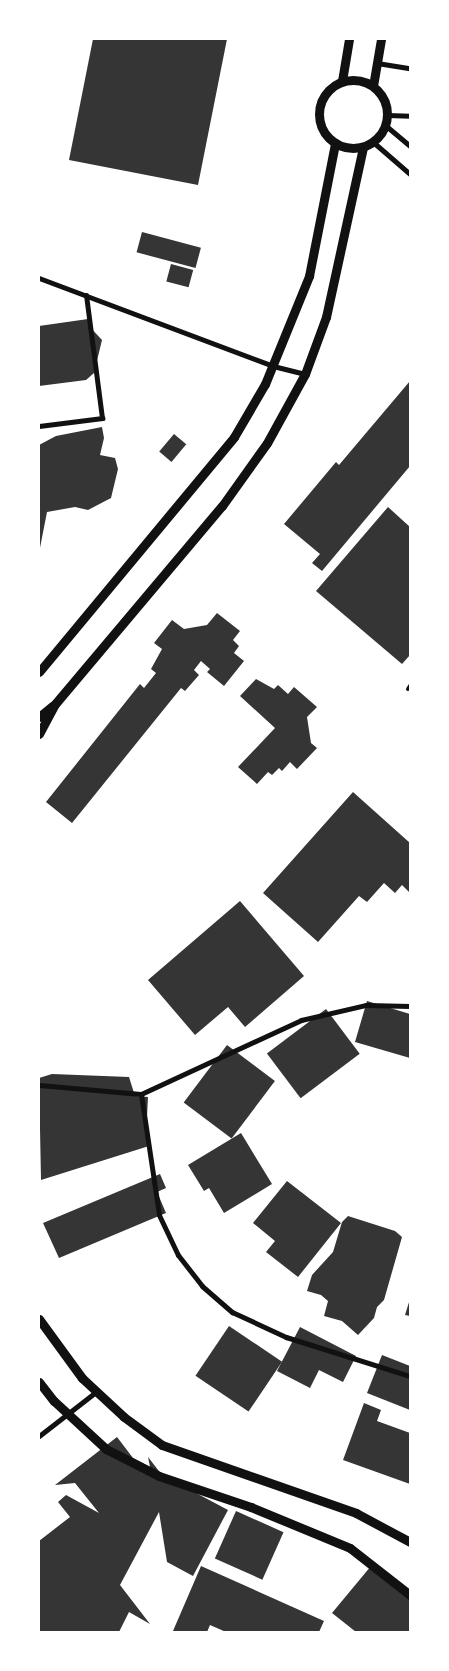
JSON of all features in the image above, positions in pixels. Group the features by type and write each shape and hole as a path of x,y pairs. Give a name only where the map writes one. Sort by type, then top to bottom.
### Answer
{"street":[{"path":"342,81 349,39"},
{"path":"373,86 381,39"},
{"path":"377,63 410,68"},
{"path":"342,81 364,81 373,86 384,99 387,114 386,125 373,142 363,147 351,148 335,143 322,130 319,107 324,95 342,81"},
{"path":"387,114 410,116"},
{"path":"386,125 410,146"},
{"path":"373,142 410,174"},
{"path":"39,672 234,436 273,366 309,276 335,143"},
{"path":"39,717 55,704 222,506 267,443 305,374 326,317 363,147"},
{"path":"39,278 273,366 305,374"},
{"path":"39,426 102,418 86,295"},
{"path":"39,734 55,704"},
{"path":"39,1085 140,1094 301,1020 366,1006 410,1006"},
{"path":"140,1094 159,1215 178,1255 202,1286 232,1312 286,1337 410,1376"},
{"path":"39,1319 82,1378 162,1445 356,1513 410,1542"},
{"path":"39,1382 67,1414 106,1449 159,1476 251,1508 350,1548 410,1595"},
{"path":"39,1436 97,1391"}],"building":[{"path":"93,39 227,39 198,185 69,160"},
{"path":"142,232 201,248 195,268 137,252"},
{"path":"171,264 193,270 189,287 166,281"},
{"path":"88,319 89,326 102,340 94,373 86,380 39,386 39,326"},
{"path":"410,381 410,466 322,571 312,563 320,554 284,524 336,462 339,465"},
{"path":"102,427 104,438 100,455 115,458 118,469 111,498 88,510 75,507 47,512 39,553 39,445 56,436"},
{"path":"174,434 186,444 171,462 159,452"},
{"path":"388,507 410,527 410,655 402,664 316,591"},
{"path":"217,613 240,631 233,640 239,646 234,653 244,661 224,686 207,672 210,669 201,661 194,670 199,675 185,691 181,688 72,823 46,802 140,684 144,688 156,673 151,669 162,649 154,643 172,620 184,629 207,625"},
{"path":"256,679 274,689 278,685 288,694 294,687 317,707 307,717 311,743 317,748 297,769 290,762 282,771 279,768 272,775 268,772 257,784 238,767 275,728 240,696"},
{"path":"353,792 410,843 410,893 402,885 395,893 384,883 367,902 359,896 318,942 263,893"},
{"path":"240,901 304,976 245,1027 228,1007 195,1035 148,980"},
{"path":"367,1001 410,1014 410,1058 355,1042"},
{"path":"326,1009 360,1054 301,1098 267,1054"},
{"path":"227,1045 275,1081 232,1139 184,1103"},
{"path":"52,1074 129,1077 135,1096 148,1097 146,1136 149,1146 41,1180 39,1078"},
{"path":"241,1133 272,1184 224,1213 209,1188 204,1191 188,1165"},
{"path":"160,1174 166,1188 157,1192 166,1213 59,1258 43,1223"},
{"path":"287,1181 341,1223 298,1277 266,1252 275,1241 253,1223"},
{"path":"348,1216 395,1231 402,1237 384,1300 377,1307 374,1318 358,1335 342,1321 324,1316 328,1301 321,1295 307,1291 312,1275 333,1252 342,1222"},
{"path":"410,1299 410,1316 405,1315"},
{"path":"229,1326 282,1362 249,1412 195,1376"},
{"path":"300,1327 356,1356 343,1382 319,1370 310,1388 277,1371"},
{"path":"382,1355 410,1366 410,1410 367,1393"},
{"path":"364,1403 381,1410 377,1421 410,1433 410,1484 343,1460"},
{"path":"117,1437 133,1458 150,1467 148,1457 162,1475 228,1510 193,1576 167,1562 159,1512 120,1585 150,1624 129,1612 119,1632 39,1632 39,1541 70,1517 58,1502 66,1495 99,1513 75,1483 55,1485"},
{"path":"236,1511 284,1532 262,1580 215,1559"},
{"path":"201,1566 324,1621 319,1632 226,1632 210,1625 207,1632 173,1631"},
{"path":"371,1566 410,1599 410,1632 356,1632 332,1613"}]}
